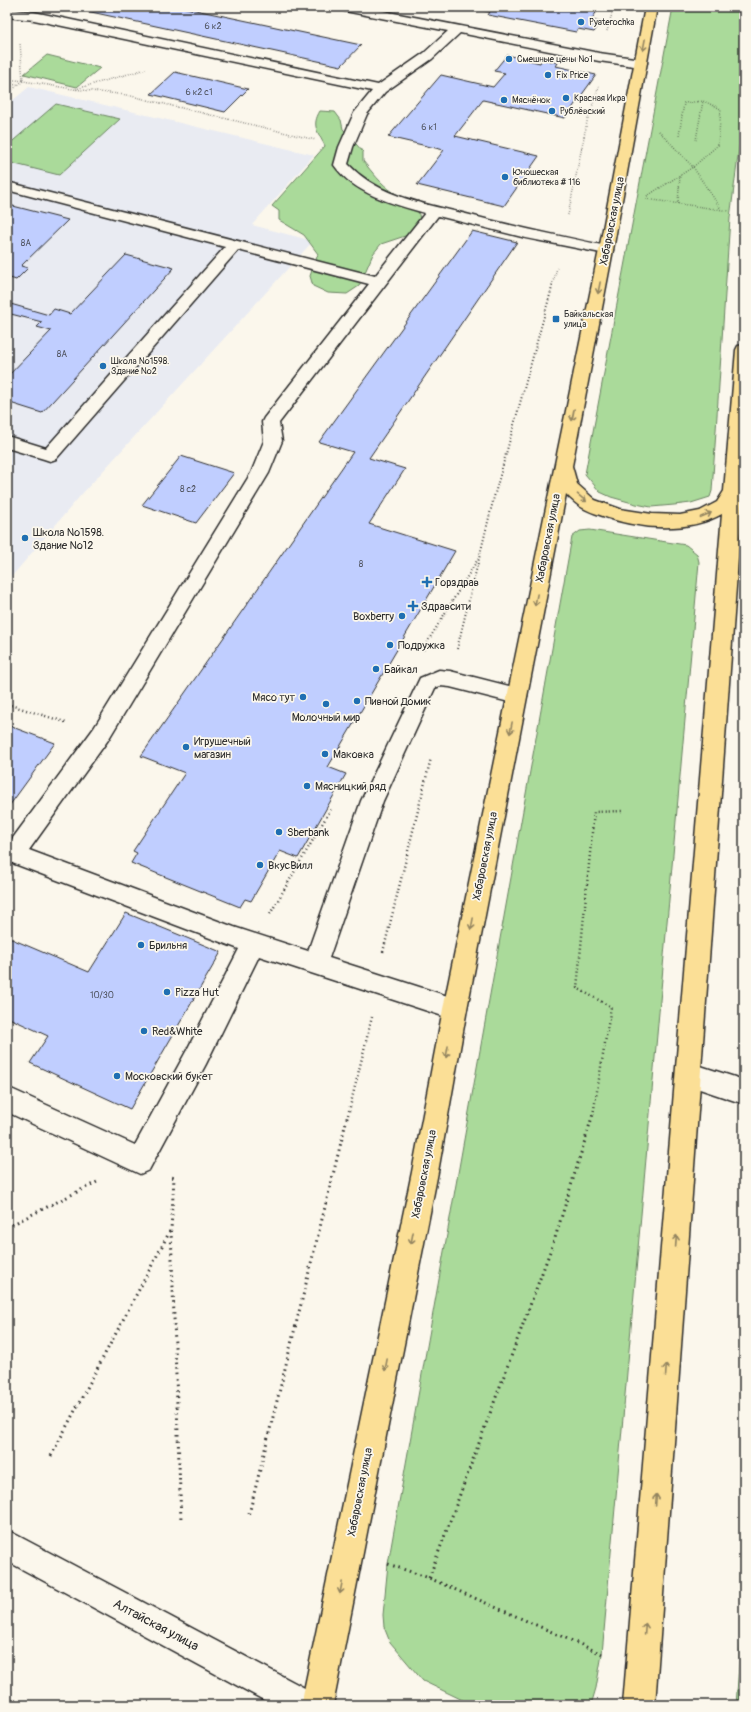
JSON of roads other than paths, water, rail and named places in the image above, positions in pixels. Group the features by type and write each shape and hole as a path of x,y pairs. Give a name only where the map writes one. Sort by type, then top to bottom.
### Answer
{"main road":[{"name":"Хабаровская улица","path":"317,1705 424,1180 455,1009 606,250 651,7"},
{"path":"639,1705 743,381 744,350"},
{"path":"563,466 569,487 588,504 618,515 652,520 680,521 705,516 723,506 734,490"}],"street":[{"path":"345,7 641,64"},
{"path":"13,13 380,88"},
{"path":"457,29 428,56 380,88 361,113 346,147 341,165 352,177 393,200 433,212 562,242 606,250"},
{"path":"7,186 379,282"},
{"path":"433,212 270,422 273,442 260,473 101,734 10,853 253,944 455,1009"},
{"path":"7,442 50,455 235,245"},
{"path":"315,964 372,801 427,683 439,678 450,679 517,696"},
{"path":"7,1099 140,1162 197,1056 253,944"},
{"path":"688,1074 744,1092"},
{"name":"Алтайская улица","path":"7,1545 305,1705"}],"place":[{"name":"Pyaterochka","path":"581,22"},
{"name":"Смешные цены №1","path":"509,59"},
{"name":"Fix Price","path":"548,75"},
{"name":"Красная Икра","path":"566,98"},
{"name":"Мяснёнок","path":"504,100"},
{"name":"Рублёвский","path":"552,111"},
{"name":"Юношеская библиотека # 116","path":"505,177"},
{"name":"Байкальская улица","path":"556,319"},
{"name":"Школа №1598. Здание №2","path":"103,366"},
{"name":"Школа №1598. Здание №12","path":"25,538"},
{"name":"Горздрав","path":"427,582"},
{"name":"Здравсити","path":"413,606"},
{"name":"Boxberry","path":"402,616"},
{"name":"Подружка","path":"390,645"},
{"name":"Байкал","path":"376,669"},
{"name":"Мясо тут","path":"303,697"},
{"name":"Пивной Домик","path":"357,701"},
{"name":"Молочный мир","path":"326,704"},
{"name":"Игрушечный магазин","path":"186,747"},
{"name":"Маковка","path":"325,754"},
{"name":"Мясницкий ряд","path":"307,786"},
{"name":"Sberbank","path":"279,832"},
{"name":"ВкусВилл","path":"260,865"},
{"name":"Брильня","path":"141,945"},
{"name":"Pizza Hut","path":"167,992"},
{"name":"Red&White","path":"144,1031"},
{"name":"Московский букет","path":"117,1076"}]}
